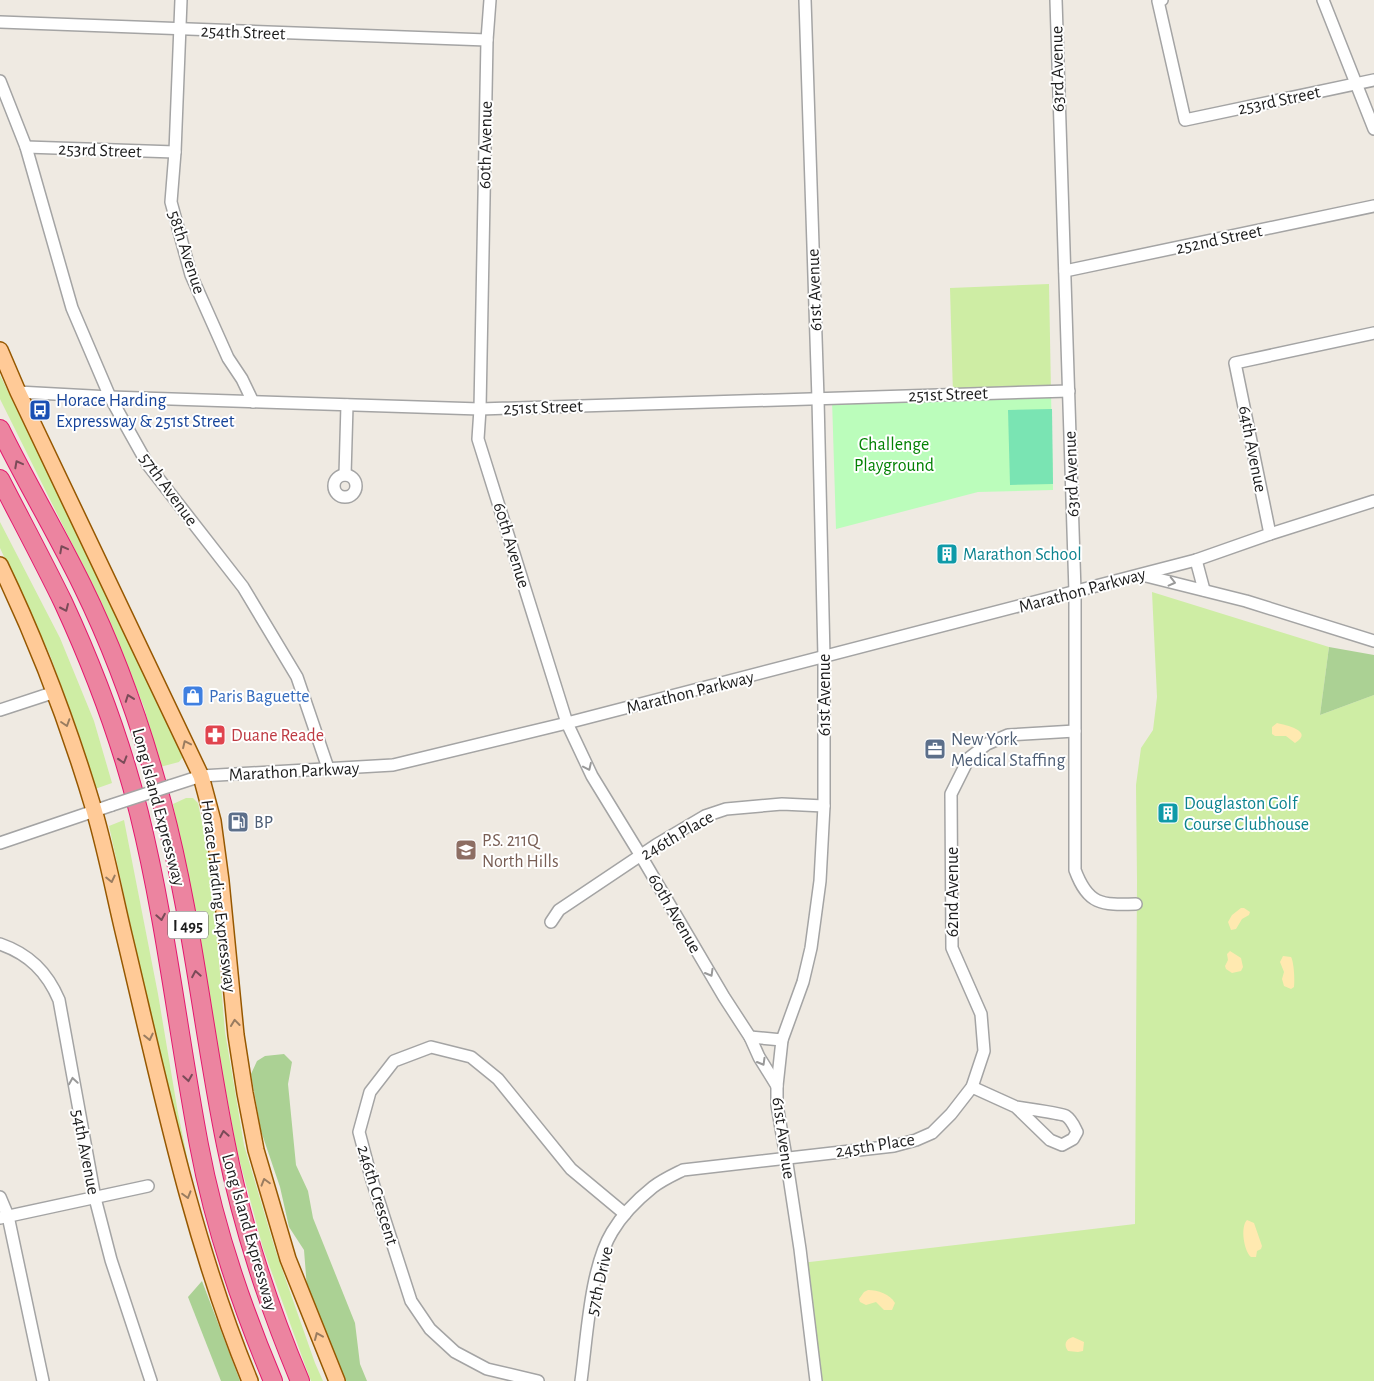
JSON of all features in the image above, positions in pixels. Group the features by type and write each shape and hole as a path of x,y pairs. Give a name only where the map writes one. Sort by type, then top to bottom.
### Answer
{"highway":[{"name":"Long Island Expressway","path":"3,433 83,586 116,662 141,730 162,804 180,886 226,1145 242,1215 261,1278 300,1381"},
{"name":"Long Island Expressway","path":"0,479 62,601 92,672 119,747 138,810 155,884 199,1146 216,1218 236,1287 272,1381"}],"main road":[{"name":"Horace Harding Expressway","path":"0,350 18,392 201,776 213,821 221,881 236,1036 256,1150 288,1260 337,1381"},
{"path":"0,565 5,587 55,692 94,811 182,1178 221,1303 250,1381"}],"street":[{"name":"58th Avenue","path":"181,0 175,152 171,202 191,275 228,358 242,379 253,402"},
{"name":"60th Avenue","path":"490,0 487,40 478,439 568,723 598,788 750,1037 759,1057 777,1086"},
{"name":"61st Avenue","path":"806,0 824,657 824,806 820,881 811,948 803,982 782,1040 777,1105 800,1248 816,1381"},
{"name":"63rd Avenue","path":"1056,0 1075,592 1075,870 1081,887 1093,899 1110,905 1136,904"},
{"name":"253rd Street","path":"1160,0 1185,120 1374,80"},
{"path":"1323,0 1374,128"},
{"name":"254th Street","path":"0,22 487,40"},
{"name":"57th Avenue","path":"0,81 26,148 72,308 110,397 148,465 244,588 292,669 328,768"},
{"name":"253rd Street","path":"26,148 175,152"},
{"name":"252nd Street","path":"1065,272 1374,206"},
{"name":"64th Avenue","path":"1270,534 1235,364 1374,333"},
{"name":"251st Street","path":"18,392 110,397 480,409 1069,391"},
{"path":"345,475 347,405"},
{"name":"Marathon Parkway","path":"0,843 201,776 393,765 568,723 1196,560 1374,501"},
{"path":"1196,560 1204,590"},
{"path":"1140,575 1246,601 1374,641"},
{"path":"0,710 55,692"},
{"name":"62nd Avenue","path":"972,1086 984,1051 981,1014 952,948 951,794 969,758 987,744 1008,736 1074,731"},
{"name":"246th Place","path":"551,922 559,910 656,845 705,816 726,809 782,804 824,806"},
{"name":"54th Avenue","path":"0,944 24,955 40,968 59,1000 95,1198 111,1260 151,1381"},
{"path":"750,1037 782,1040"},
{"name":"246th Crescent","path":"538,1381 487,1369 455,1352 430,1330 411,1300 371,1177 359,1132 370,1092 394,1061 431,1047 472,1057 498,1079 571,1169 625,1214"},
{"path":"972,1086 1016,1107 1064,1114 1077,1132 1068,1143 1062,1145 1056,1143 1040,1132 1016,1107"},
{"name":"245th Place","path":"786,1157 894,1146 916,1140 932,1133 951,1114 972,1086"},
{"name":"57th Drive","path":"581,1381 595,1282 602,1254 612,1231 625,1214 654,1187 683,1170 786,1157"},
{"path":"4,1217 148,1186"},
{"path":"0,1197 43,1381"}],"green space":[{"path":"1049,284 1051,392 953,395 950,288"},
{"path":"0,375 179,743 182,758 179,762 160,767 144,707 127,665 90,580 0,399"},
{"name":"Challenge Playground","path":"1051,392 1053,490 978,492 836,529 832,399"},
{"path":"1052,409 1053,484 1010,485 1008,410"},
{"path":"0,522 60,638 94,721 112,783 95,789 81,740 50,655 0,548"},
{"path":"1152,592 1329,647 1320,715 1374,695 1374,1381 816,1381 801,1263 1135,1224 1136,785 1141,748 1153,730 1157,697"},
{"path":"1329,647 1374,655 1374,695 1320,715"},
{"path":"186,798 193,798 198,803 211,867 225,1032 244,1145 275,1249 323,1381 311,1381 305,1365 263,1248 236,1147 173,804"},
{"path":"124,820 158,994 178,1113 197,1205 163,1073 109,826"},
{"path":"284,1054 292,1062 288,1084 296,1165 308,1191 313,1218 355,1323 360,1364 367,1381 344,1381 307,1288 304,1250 289,1227 280,1187 261,1131 251,1074 257,1061 265,1056"},
{"path":"202,1281 240,1381 221,1381 188,1297"}],"sand":[{"path":"1277,723 1296,729 1302,735 1300,739 1295,743 1286,736 1275,736 1272,734 1272,727"},
{"path":"1241,908 1250,912 1249,915 1242,919 1236,929 1231,930 1228,922 1232,915"},
{"path":"1230,951 1241,958 1243,967 1241,971 1232,973 1226,969 1227,954"},
{"path":"1283,956 1291,957 1293,963 1294,987 1291,989 1284,986 1282,979 1284,972 1280,962"},
{"path":"1247,1220 1254,1223 1262,1246 1257,1251 1256,1257 1251,1257 1246,1250 1243,1233"},
{"path":"868,1290 880,1292 890,1297 895,1303 892,1310 884,1310 876,1302 866,1305 860,1302 859,1299"},
{"path":"1073,1337 1084,1342 1083,1351 1068,1351 1066,1342"}],"place":[{"name":"Horace Harding Expressway & 251st Street","path":"40,410"},
{"name":"Marathon School","path":"947,554"},
{"name":"Paris Baguette","path":"193,696"},
{"name":"Duane Reade","path":"215,735"},
{"name":"New York Medical Staffing","path":"935,749"},
{"name":"Douglaston Golf Course Clubhouse","path":"1168,813"},
{"name":"BP","path":"238,822"},
{"name":"P.S. 211Q North Hills","path":"466,850"}]}
